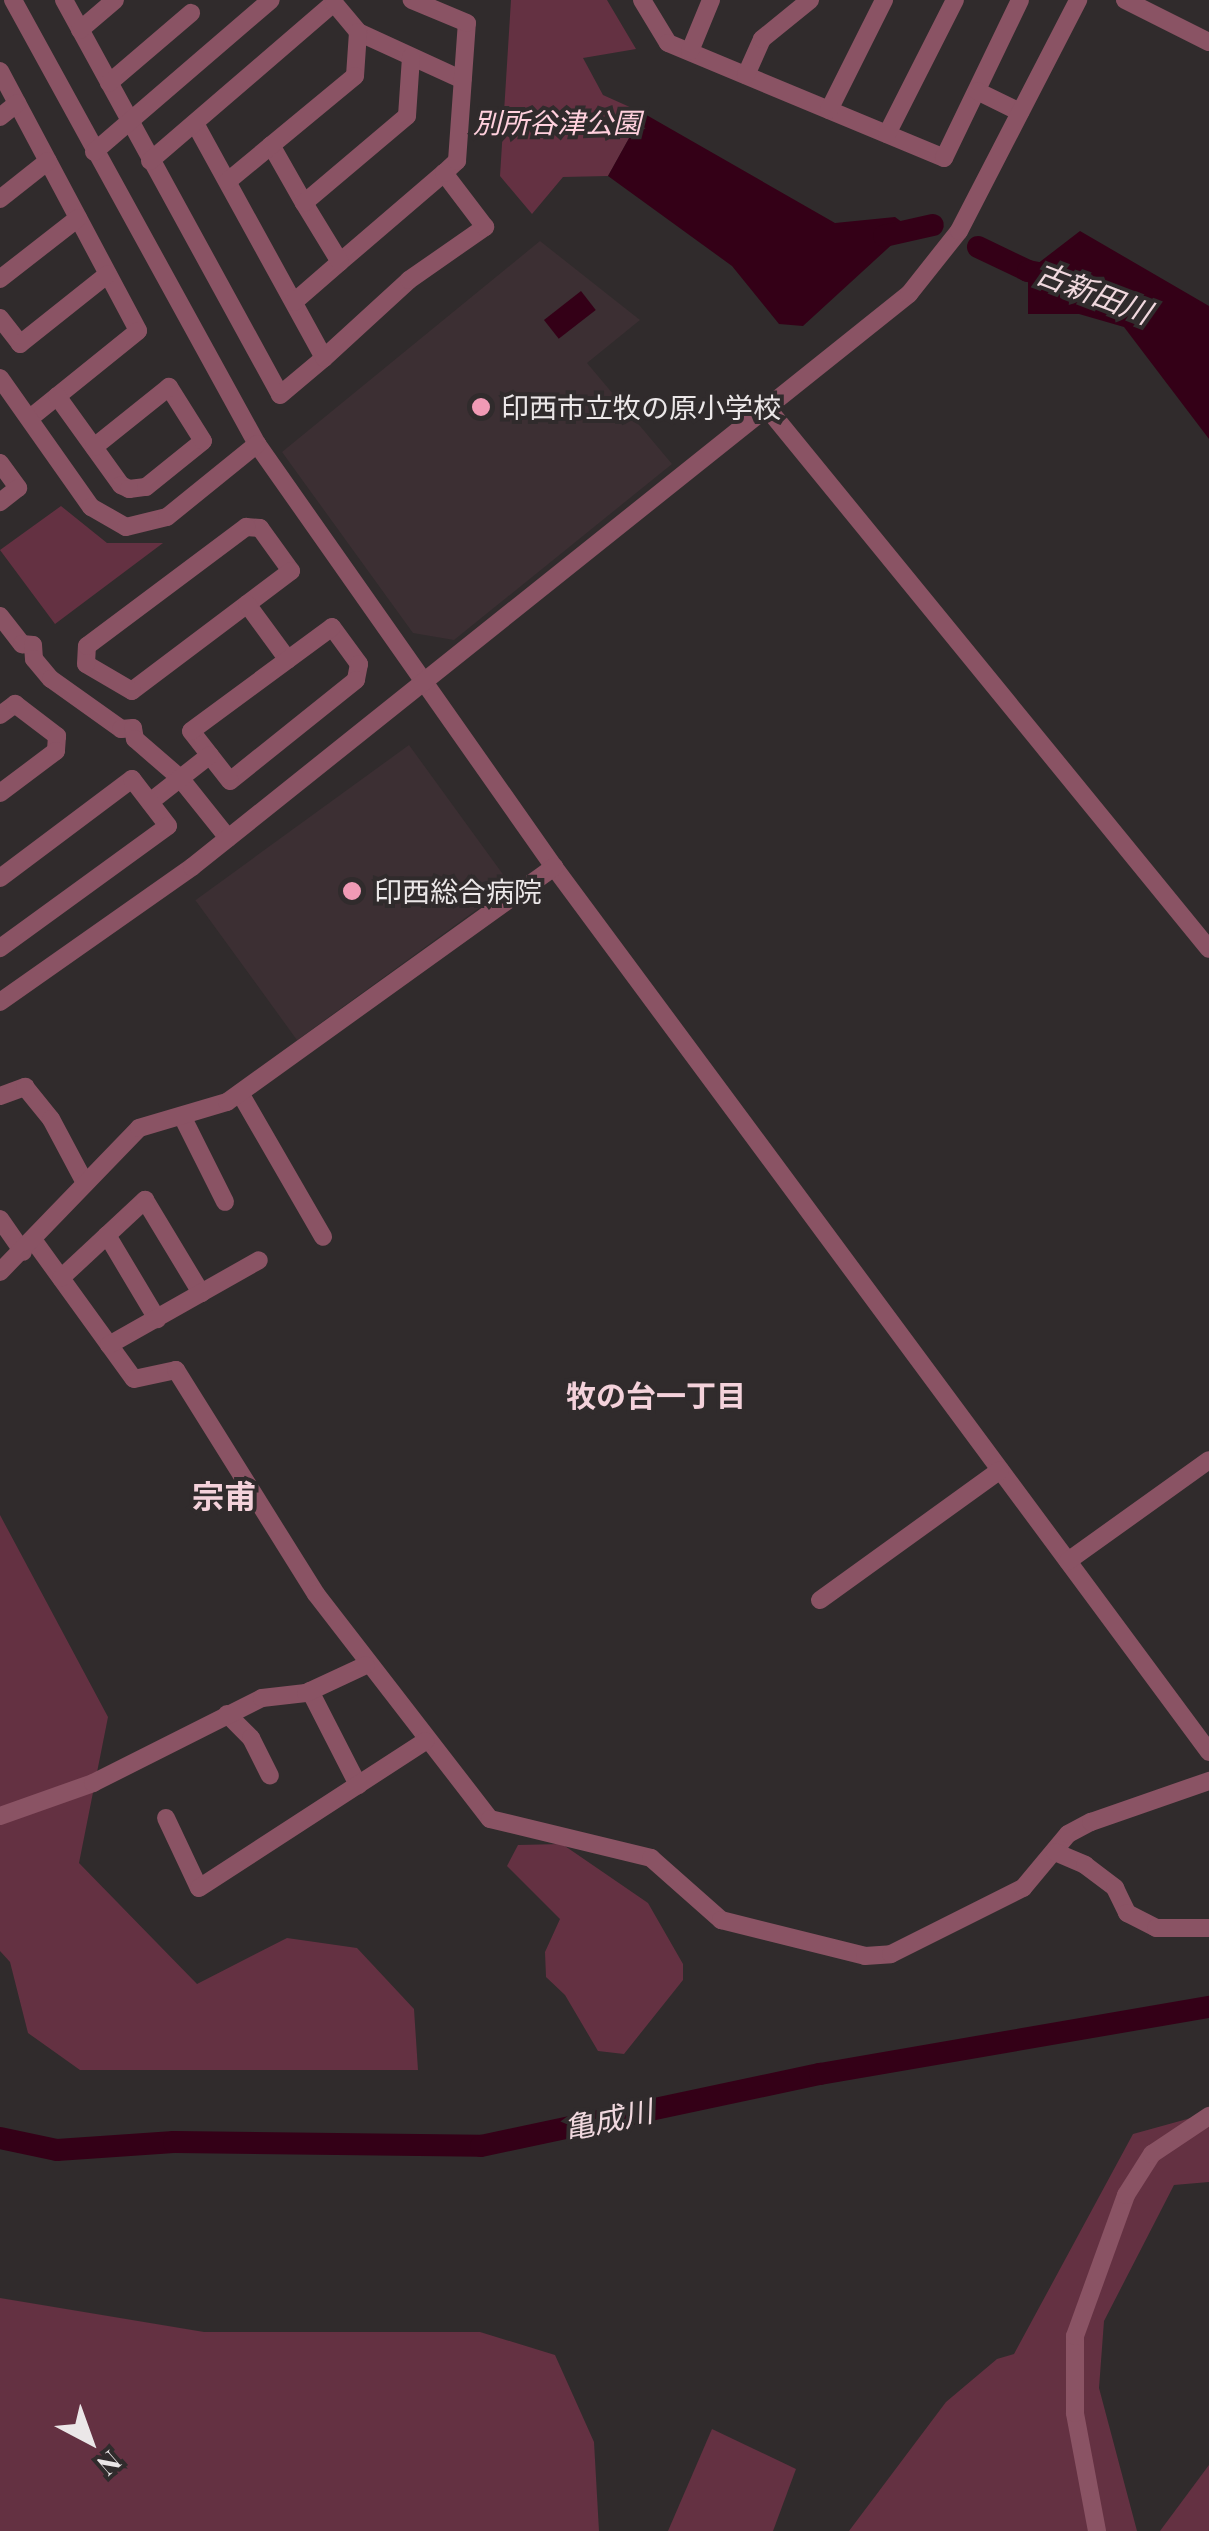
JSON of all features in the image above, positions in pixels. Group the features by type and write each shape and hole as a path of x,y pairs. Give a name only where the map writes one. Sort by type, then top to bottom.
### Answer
{"street":[{"path":"13,0 257,444 426,679 554,868 1209,1752"},
{"path":"64,0 280,396 410,280 485,227 444,173"},
{"path":"80,30 116,0"},
{"path":"94,152 271,0"},
{"path":"294,302 457,161 467,23 412,0"},
{"path":"642,0 668,43 944,158 1020,0"},
{"path":"690,51 711,0"},
{"path":"746,75 762,38 810,0"},
{"path":"828,110 884,0"},
{"path":"887,134 955,0"},
{"path":"0,1002 228,838 909,294 959,231 1078,0"},
{"path":"1124,0 1209,42"},
{"path":"150,161 336,2 358,32 463,80"},
{"path":"108,83 191,13"},
{"path":"228,182 355,76 358,32"},
{"path":"304,202 407,116 411,57"},
{"path":"0,71 138,331 30,418"},
{"path":"978,91 1020,112"},
{"path":"0,116 17,103"},
{"path":"195,123 324,358"},
{"path":"272,145 340,262"},
{"path":"0,199 48,161"},
{"path":"0,279 78,218"},
{"path":"0,318 20,344 108,274"},
{"path":"0,378 91,506 126,527 167,517 257,444"},
{"path":"57,396 94,447 122,485 138,490 203,441 169,387 94,447"},
{"path":"768,409 1209,949"},
{"path":"0,463 18,488 0,502"},
{"path":"246,527 260,528 290,571 247,604 132,691 86,664 88,646 246,527"},
{"path":"247,604 288,660"},
{"path":"0,616 51,679 128,734 180,778 228,838"},
{"path":"332,627 360,664 356,680 230,780 191,731 288,660 332,627"},
{"path":"0,716 15,704 56,736 56,752 0,793"},
{"path":"150,802 210,755"},
{"path":"0,948 168,826 132,779 1,874"},
{"path":"0,1272 139,1128 240,1093 554,868"},
{"path":"0,1096 25,1086 51,1119 86,1183"},
{"path":"240,1093 323,1237"},
{"path":"182,1116 225,1202"},
{"path":"60,1278 145,1200 201,1293"},
{"path":"0,1219 60,1278 134,1379 176,1370 366,1665 490,1819 538,1836 582,1838 651,1858 721,1920 865,1956 891,1954 1022,1888 1068,1834 1090,1822 1209,1781"},
{"path":"107,1235 156,1318"},
{"path":"110,1345 259,1260"},
{"path":"1068,1561 1209,1460"},
{"path":"820,1600 1000,1470"},
{"path":"0,1816 93,1784 262,1698 310,1691 366,1665"},
{"path":"310,1691 358,1785"},
{"path":"227,1714 252,1738 270,1776"},
{"path":"166,1818 200,1888 425,1741"},
{"path":"1055,1852 1085,1864 1116,1888 1127,1912 1156,1928 1209,1928"},
{"path":"1097,2531 1075,2413 1076,2336 1126,2195 1152,2154 1209,2116"}],"shaded area":[{"name":"印西市立牧の原小学校","path":"540,241 640,320 587,363 672,464 454,640 413,633 282,452"},
{"name":"印西総合病院","path":"409,745 511,885 297,1040 195,900"}],"green space":[{"name":"別所谷津公園","path":"511,0 607,0 636,49 583,58 603,95 643,113 608,176 563,177 532,214 500,176"},
{"path":"61,506 107,543 163,543 55,624 0,550"},
{"path":"0,1515 108,1717 79,1863 197,1984 287,1938 357,1948 414,2009 418,2070 80,2070 28,2033 10,1962 0,1951"},
{"path":"562,1844 648,1903 683,1964 683,1980 624,2054 598,2051 565,1995 546,1977 545,1952 560,1919 507,1866 518,1845"},
{"path":"1209,2113 1209,2182 1174,2185 1104,2321 1099,2388 1137,2531 849,2531 946,2402 997,2359 1014,2354 1133,2134"},
{"path":"0,2298 204,2332 480,2332 555,2355 594,2442 599,2531 0,2531"},
{"path":"712,2429 796,2469 773,2531 668,2531"},
{"path":"1209,2465 1209,2531 1160,2531"}],"water":[{"path":"643,113 835,223 895,217 910,228 803,326 779,324 732,266 608,176"},
{"path":"1080,231 1209,306 1209,439 1124,327 1079,314 1028,314 1028,271"},
{"path":"581,291 596,310 559,339 544,320"}],"waterway":[{"name":"古新田川","path":"884,236 933,225"},
{"name":"古新田川","path":"978,247 1028,271 1059,277"},
{"name":"亀成川","path":"0,2138 57,2150 174,2142 481,2146 820,2074 1209,2007"}],"place":[{"name":"印西市立牧の原小学校","path":"481,407"},
{"name":"印西総合病院","path":"352,891"}],"district":[{"name":"牧の台一丁目","path":"656,1395"},
{"name":"宗甫","path":"224,1495"}]}
